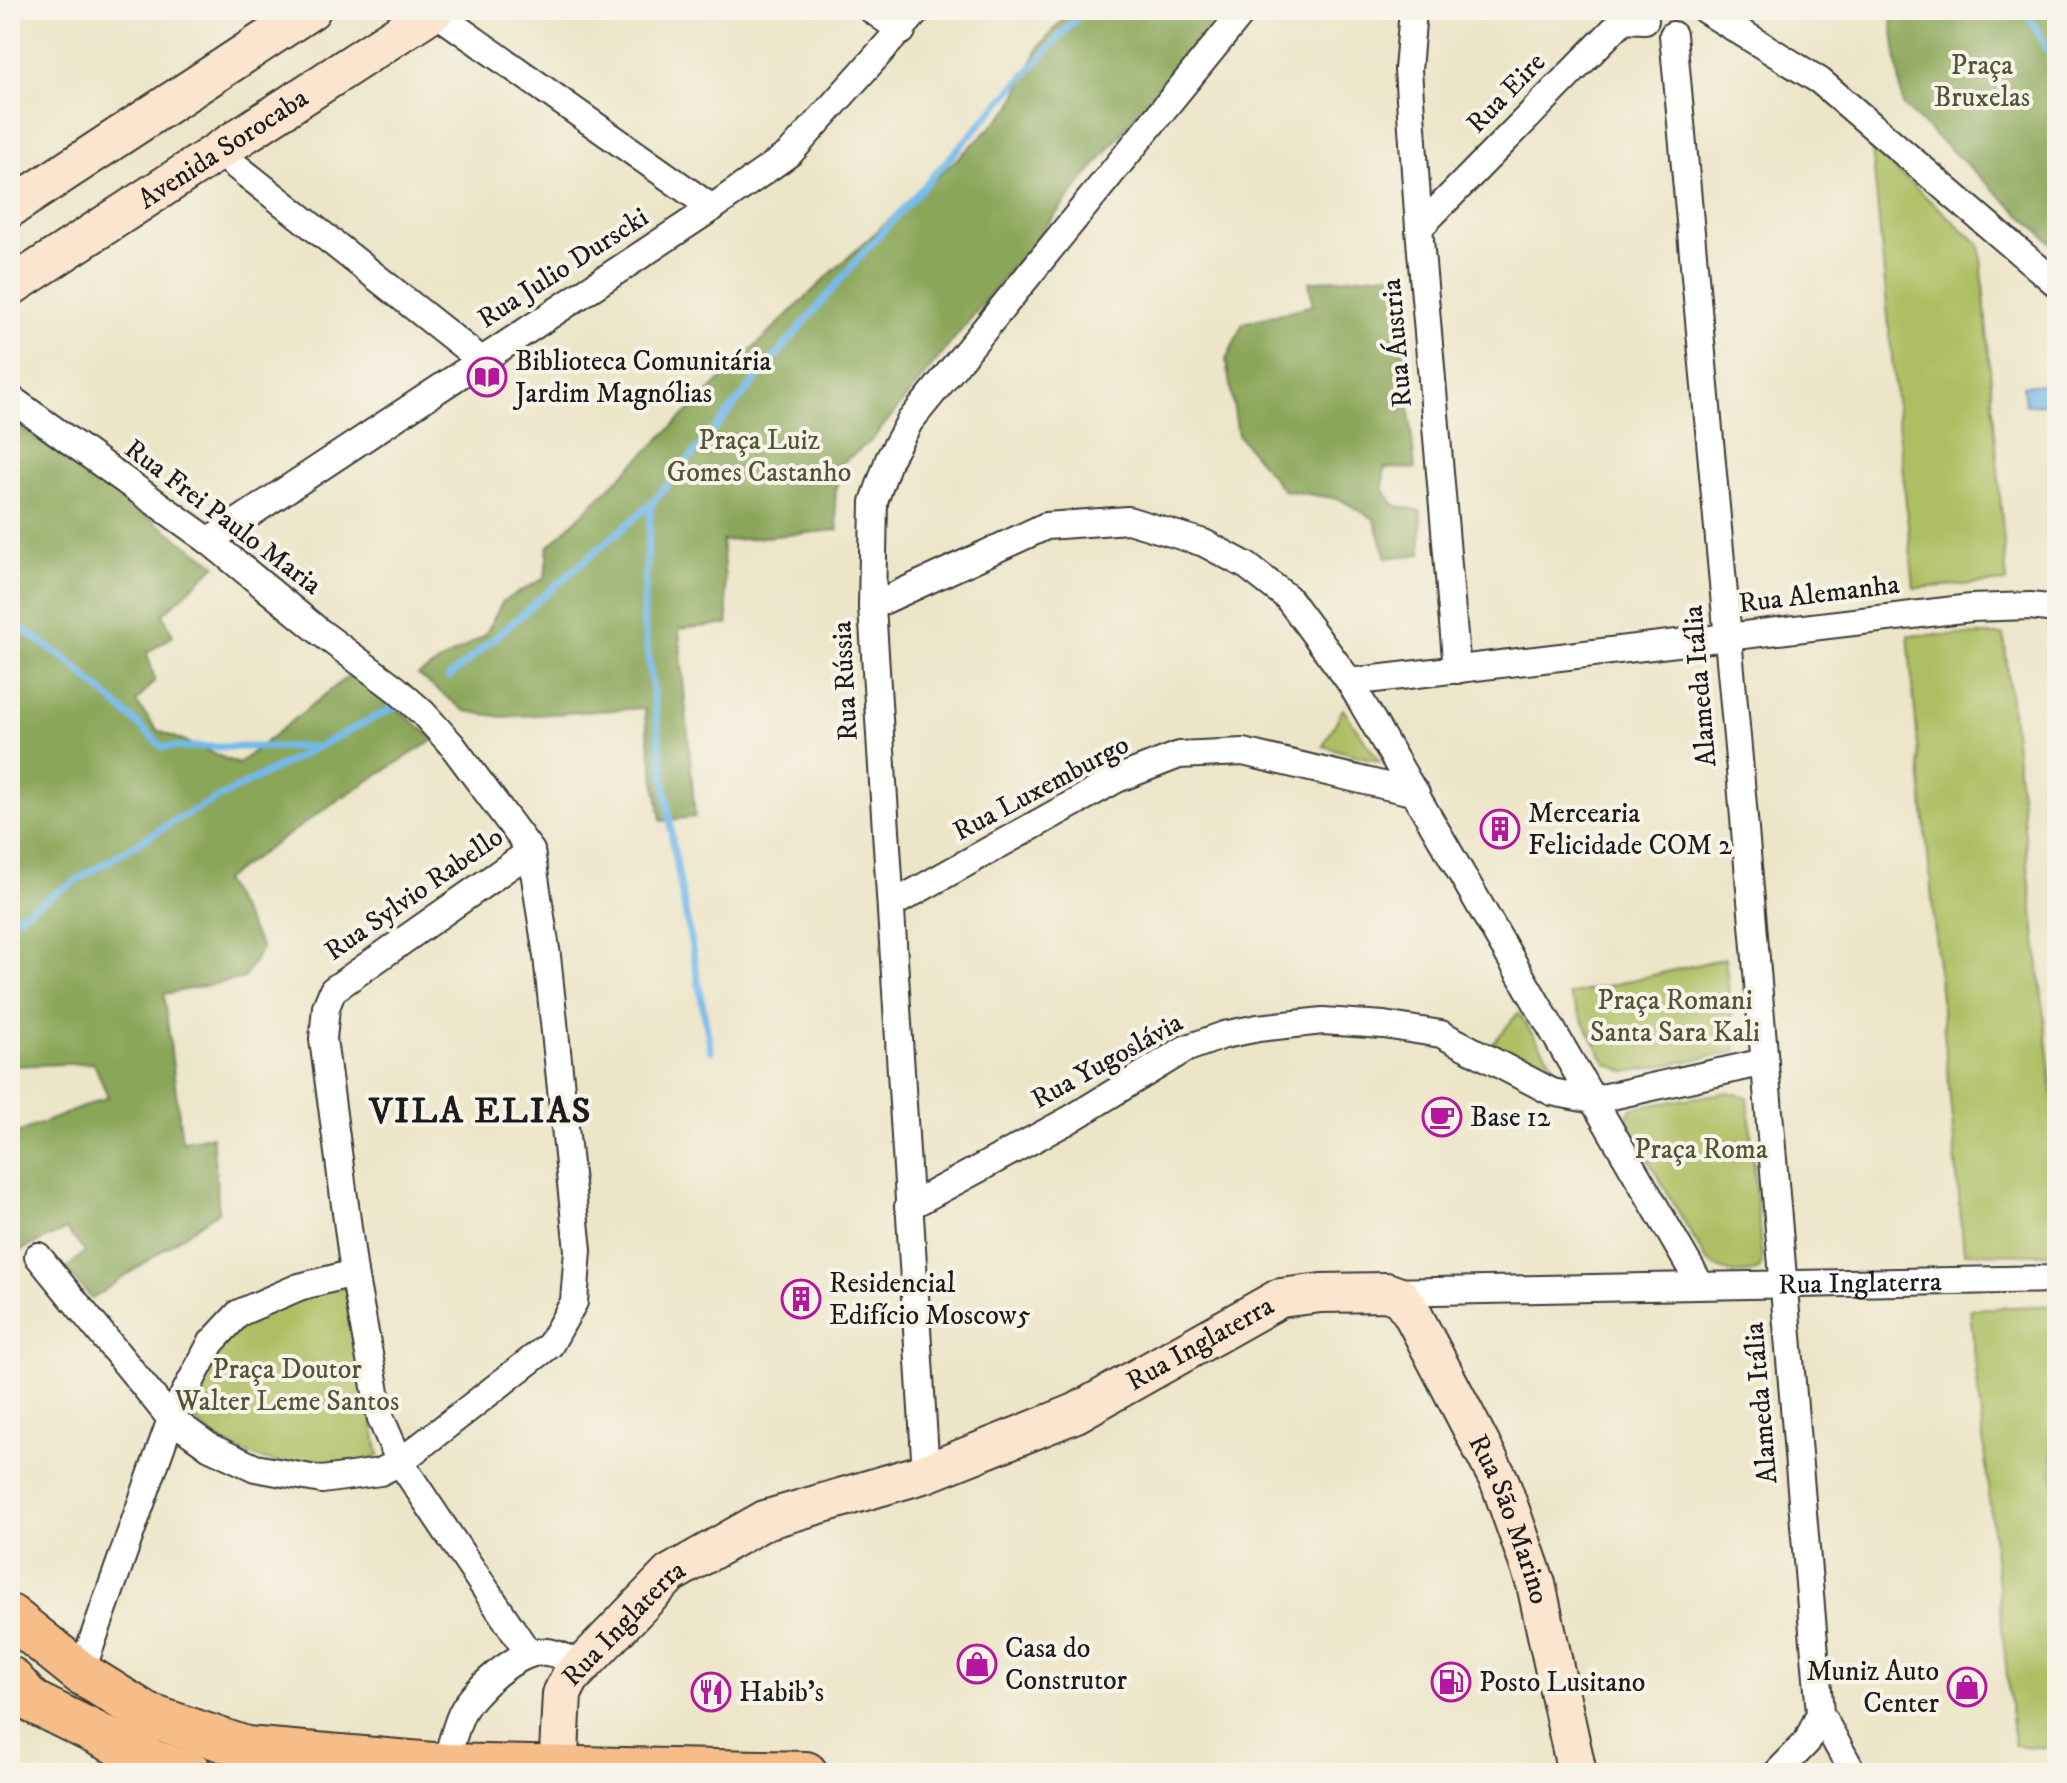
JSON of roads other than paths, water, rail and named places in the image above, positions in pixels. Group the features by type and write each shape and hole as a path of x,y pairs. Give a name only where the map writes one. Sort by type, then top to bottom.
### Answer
{"main road":[{"path":"10,1616 81,1673 148,1715 246,1748 445,1765 558,1770 806,1773"},
{"path":"10,1678 31,1701 152,1761 191,1773"}],"street":[{"path":"10,208 311,10"},
{"path":"433,10 712,208"},
{"name":"Avenida Sorocaba","path":"10,287 433,10"},
{"path":"872,10 902,31"},
{"name":"Rua Julio Durscki","path":"209,541 712,208 790,153 918,10"},
{"name":"Rua Rússia","path":"926,1473 872,606 874,502 889,459 910,421 1244,10"},
{"name":"Rua Áustria","path":"1413,10 1408,70 1457,670"},
{"path":"1644,15 1657,32 1673,35 1689,29 1702,10 1820,81 2057,284"},
{"name":"Rua Eire","path":"1419,228 1624,19 1644,15"},
{"name":"Alameda Itália","path":"1673,35 1820,1713 1853,1773"},
{"path":"217,151 481,360"},
{"name":"Rua Frei Paulo Maria","path":"10,398 209,541 320,632 396,689 452,745 531,851"},
{"path":"872,606 1046,526 1128,520 1204,543 1247,566 1287,597 1350,682 1700,1284"},
{"name":"Rua Alemanha","path":"1350,682 1971,608 2030,606 2057,609"},
{"name":"Rua Luxemburgo","path":"891,905 1117,779 1179,755 1243,752 1416,793"},
{"path":"38,1256 171,1419 210,1447 255,1468 322,1480 380,1472 400,1462 550,1345 574,1302 578,1250 547,956 531,851"},
{"name":"Rua Sylvio Rabello","path":"354,1273 323,1039 326,1007 333,990 531,851"},
{"name":"Rua Yugoslávia","path":"908,1207 1069,1120 1185,1049 1224,1035 1258,1028 1323,1021 1384,1025 1441,1034 1552,1092 1593,1100 1765,1062"},
{"path":"81,1673 171,1419 211,1343 239,1313 299,1287 354,1273 381,1419 400,1462 529,1654"},
{"name":"Rua Inglaterra","path":"558,1770 562,1694 570,1678 670,1574 765,1520 926,1473 1076,1413 1280,1298 1321,1293 2057,1279"},
{"name":"Rua São Marino","path":"1386,1292 1400,1297 1412,1313 1500,1482 1536,1584 1577,1773"},
{"path":"445,1765 460,1715 474,1694 501,1671 529,1654 544,1651 581,1666"},
{"path":"1777,1773 1807,1742 1820,1713"}],"water":[{"path":"2057,383 2057,403 2025,405 2023,386"}],"waterway":[{"path":"448,678 651,504 864,252 1084,10"},
{"path":"2025,10 2057,65"},
{"path":"651,504 643,616 673,845 711,1051"},
{"path":"10,621 66,659 163,747 314,747"},
{"path":"10,921 179,818 399,705"}],"place":[{"name":"Biblioteca Comunitária Jardim Magnólias","path":"487,377"},
{"name":"Mercearia Felicidade COM 2","path":"1500,829"},
{"name":"Base 12","path":"1442,1117"},
{"name":"Residencial Edifício Moscow5","path":"801,1299"},
{"name":"Casa do Construtor","path":"977,1664"},
{"name":"Posto Lusitano","path":"1451,1682"},
{"name":"Muniz Auto Center","path":"1967,1687"},
{"name":"Habib's","path":"711,1692"}],"district":[{"name":"VILA ELIAS","path":"481,1111"}],"park label":[{"name":"Praça Bruxelas","path":"1982,81"},
{"name":"Praça Luiz Gomes Castanho","path":"759,456"},
{"name":"Praça Romani Santa Sara Kali","path":"1675,1016"},
{"name":"Praça Roma","path":"1701,1149"},
{"name":"Praça Doutor Walter Leme Santos","path":"287,1385"}]}
